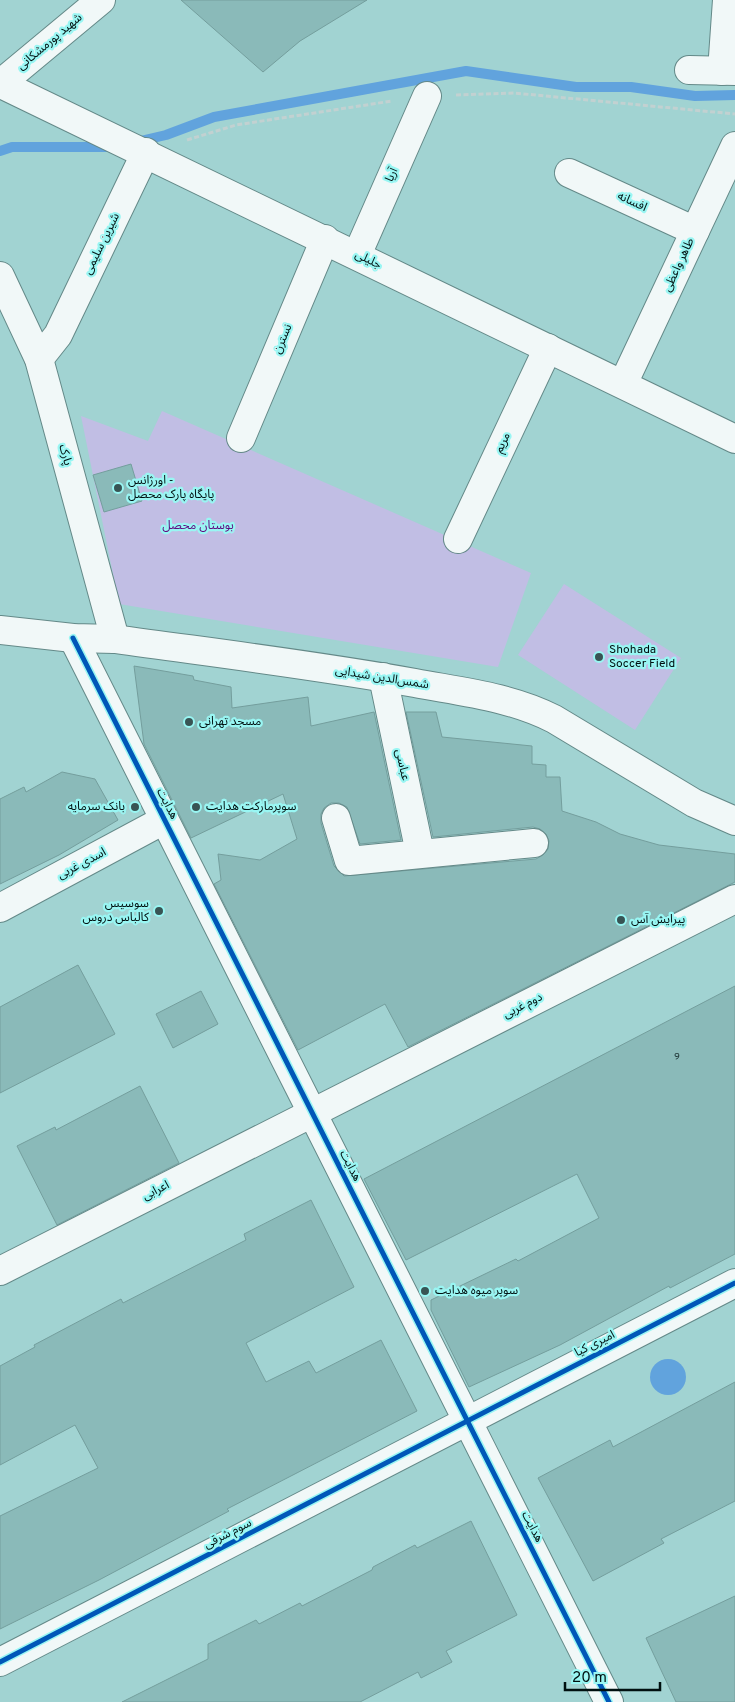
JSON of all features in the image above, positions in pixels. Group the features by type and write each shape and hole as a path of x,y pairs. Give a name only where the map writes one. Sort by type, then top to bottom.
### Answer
{"street":[{"name":"شهید پورمشکانی","path":"0,84 101,0"},
{"path":"689,70 729,71 727,0"},
{"name":"جلیلی","path":"0,84 146,152 735,439"},
{"name":"آریا","path":"357,255 427,96"},
{"name":"طاهر واعظی","path":"623,384 735,146"},
{"name":"شیرین سلیمی","path":"39,359 58,335 146,152"},
{"name":"افسانه","path":"569,173 696,231"},
{"name":"نسترن","path":"241,438 325,239"},
{"name":"پارک","path":"0,276 39,359 115,639"},
{"name":"مریم","path":"458,539 548,348"},
{"name":"شمس‌الدین شیدایی","path":"0,630 73,638 115,639 383,678 509,700 534,708 694,803 735,821"},
{"name":"هدایت","path":"73,638 466,1422 609,1702"},
{"name":"عباسی","path":"383,678 420,853"},
{"path":"336,818 349,861 534,843"},
{"name":"اسدی غربی","path":"0,908 164,820"},
{"name":"دوم غربی","path":"311,1112 735,899"},
{"name":"اعرابی","path":"0,1271 311,1112"},
{"name":"امیری کیا","path":"466,1422 735,1284"},
{"name":"سوم شرقی","path":"0,1662 466,1422"}],"green space":[{"name":"بوستان محصل","path":"162,411 531,573 498,667 119,604 81,416 148,441"},
{"name":"Shohada Soccer Field","path":"564,584 681,658 635,730 518,655"}],"water":[{"path":"668,1359 675,1360 681,1364 685,1370 685,1384 681,1390 675,1394 668,1395 661,1394 655,1390 651,1384 650,1377 651,1370 655,1364 661,1360"}],"building":[{"path":"181,0 367,0 300,41 263,72"},
{"name":"اورژانس - پایگاه پارک محصل","path":"131,464 142,501 104,512 93,475"},
{"path":"134,666 193,676 194,680 231,687 232,708 308,697 311,726 374,712 401,840 360,844 347,807 339,803 331,803 324,808 321,814 321,823 334,866 344,876 536,859 548,849 549,841 546,834 540,829 533,827 433,837 406,712 436,712 442,737 532,746 532,764 546,765 546,777 560,777 562,811 596,822 620,834 659,845 735,854 735,882 408,1047 385,1004 298,1050 214,884 221,880 218,854 260,860 297,839 283,794 191,838 144,744"},
{"path":"62,772 95,779 118,820 59,855 0,884 0,799 24,787 26,792"},
{"path":"78,965 115,1034 0,1093 0,1007"},
{"path":"735,986 735,1254 670,1288 669,1286 560,1345 469,1387 431,1310 431,1300 516,1259 518,1261 599,1218 577,1174 406,1260 364,1179"},
{"path":"201,991 218,1024 173,1048 156,1014"},
{"path":"140,1086 179,1163 57,1225 17,1146 55,1127 56,1130"},
{"path":"311,1200 354,1287 246,1343 266,1382 309,1361 316,1373 381,1340 417,1411 227,1509 229,1511 99,1580 0,1629 0,1516 98,1468 75,1425 0,1465 0,1366 35,1347 34,1345 121,1299 123,1303 246,1240 244,1234"},
{"path":"735,1382 735,1501 661,1539 664,1543 593,1581 538,1478 610,1440 613,1447"},
{"path":"471,1521 517,1615 446,1651 452,1662 421,1678 418,1672 360,1702 122,1702 208,1659 208,1644 256,1620 259,1624 300,1603 302,1606 372,1570 373,1567 415,1545 417,1548"},
{"path":"735,1596 735,1702 676,1702 646,1638"}],"waterway":[{"path":"136,142 166,135 214,117 466,71 576,87 631,87 695,96 735,95"},
{"path":"0,151 12,147 114,147"}],"cycle path":[{"path":"73,638 609,1702"},
{"path":"0,1662 735,1283"}],"place":[{"name":"اورژانس - پایگاه پارک محصل","path":"118,488"},
{"name":"Shohada Soccer Field","path":"599,657"},
{"name":"مسجد تهرانی","path":"189,722"},
{"name":"بانک سرمایه","path":"135,807"},
{"name":"سوپرمارکت هدایت","path":"196,807"},
{"name":"سوسیس کالباس دروس","path":"159,911"},
{"name":"پیرایش آس","path":"621,920"},
{"name":"سوپر میوه هدایت","path":"425,1291"}]}
